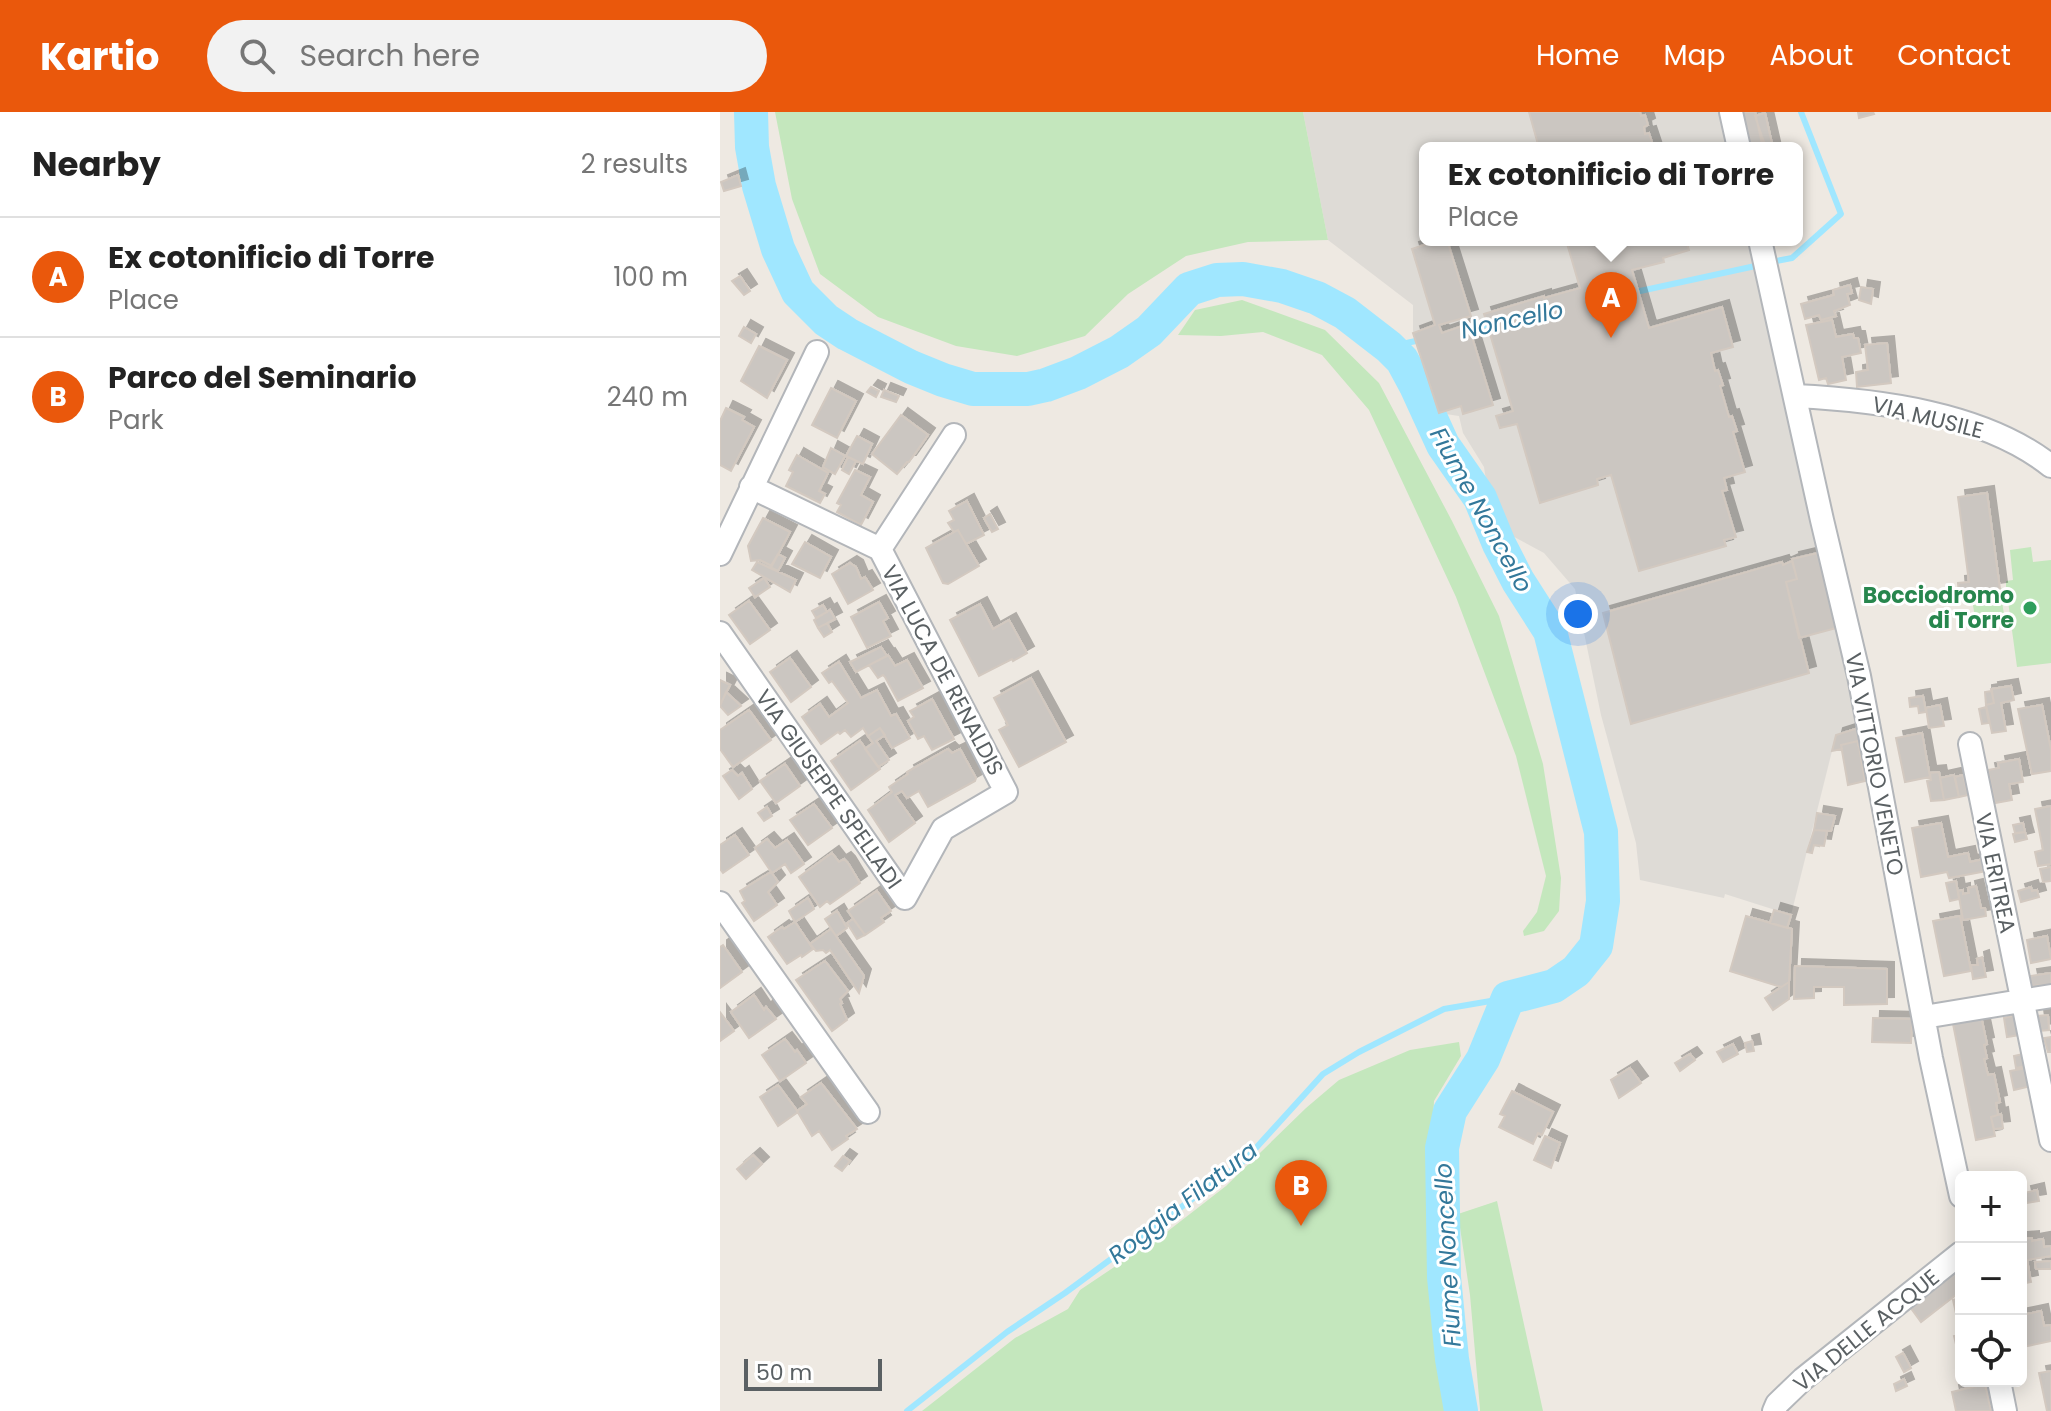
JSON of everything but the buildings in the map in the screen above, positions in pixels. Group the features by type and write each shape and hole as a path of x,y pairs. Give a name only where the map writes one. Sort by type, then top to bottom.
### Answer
{"street":[{"path":"1731,112 1738,142"},
{"name":"VIA VITTORIO VENETO","path":"1761,246 1859,676 1956,1171"},
{"path":"720,554 817,352"},
{"name":"VIA MUSILE","path":"1795,396 1841,398 1905,408 1980,426 2051,466"},
{"name":"VIA LUCA DE RENALDIS","path":"880,549 954,435"},
{"name":"VIA LUCA DE RENALDIS","path":"751,487 880,549 1006,792"},
{"name":"VIA GIUSEPPE SPELLADI","path":"720,633 905,898 943,829 1006,792"},
{"name":"VIA ERITREA","path":"1970,744 2051,1140"},
{"path":"720,903 868,1112"},
{"path":"1924,1017 2051,996"},
{"name":"VIA DELLE ACQUE","path":"1774,1411 1777,1404 1803,1379 1955,1258"},
{"path":"2000,1387 2005,1411"}],"shaded area":[{"path":"1303,112 1720,112 1726,142 1419,142 1419,246 1748,246 1840,627 1858,728 1836,735 1791,915 1725,894 1724,898 1640,880 1636,843 1601,715 1575,589 1544,553 1503,531 1502,514 1487,487 1484,467 1463,433 1459,416 1439,413 1413,333 1413,305 1328,240"}],"green space":[{"path":"775,112 1303,112 1328,240 1248,242 1186,256 1128,294 1085,336 1017,356 956,346 878,317 820,274 792,199"},
{"path":"1242,300 1325,330 1379,383 1499,616 1543,764 1561,878 1559,911 1544,931 1524,936 1523,931 1537,912 1546,876 1516,756 1456,597 1369,410 1322,355 1263,332 1221,336 1178,335 1195,310"},
{"name":"Bocciodromo di Torre","path":"2031,547 2033,562 2051,560 2051,663 2017,667 2008,601 2002,602 2004,614 1975,617 1971,594 2006,588 2006,581 2013,580 2010,550"},
{"path":"1459,1042 1461,1056 1434,1101 1428,1221 1447,1411 922,1411 1015,1338 1068,1309 1080,1290 1168,1231 1226,1186 1339,1080 1410,1050"},
{"path":"1497,1201 1543,1411 1480,1411 1470,1295 1458,1214"}],"waterway":[{"name":"Fiume Noncello","path":"751,112 752,147 759,186 778,249 798,292 826,320 847,334 943,380 973,389 1028,389 1078,373 1119,352 1149,331 1189,289 1217,280 1243,279 1282,286 1317,298 1345,313 1402,360 1443,445 1480,498 1518,581 1550,631 1601,832 1603,901 1596,946 1576,971 1554,986 1508,998 1483,1059 1450,1111 1442,1148 1444,1277 1461,1411"},
{"name":"Noncello","path":"1771,262 1792,258 1841,214 1801,112"},
{"name":"Noncello","path":"1631,293 1760,265"},
{"name":"Noncello","path":"1463,330 1495,323"},
{"name":"Noncello","path":"1389,347 1420,340"},
{"name":"Roggia Filatura","path":"907,1411 1007,1332 1245,1160 1323,1074 1444,1009 1508,998"}],"place":[{"name":"Ex cotonificio di Torre","path":"1611,338"},
{"name":"Bocciodromo di Torre","path":"2030,608"},
{"name":"Parco del Seminario","path":"1301,1226"}]}
